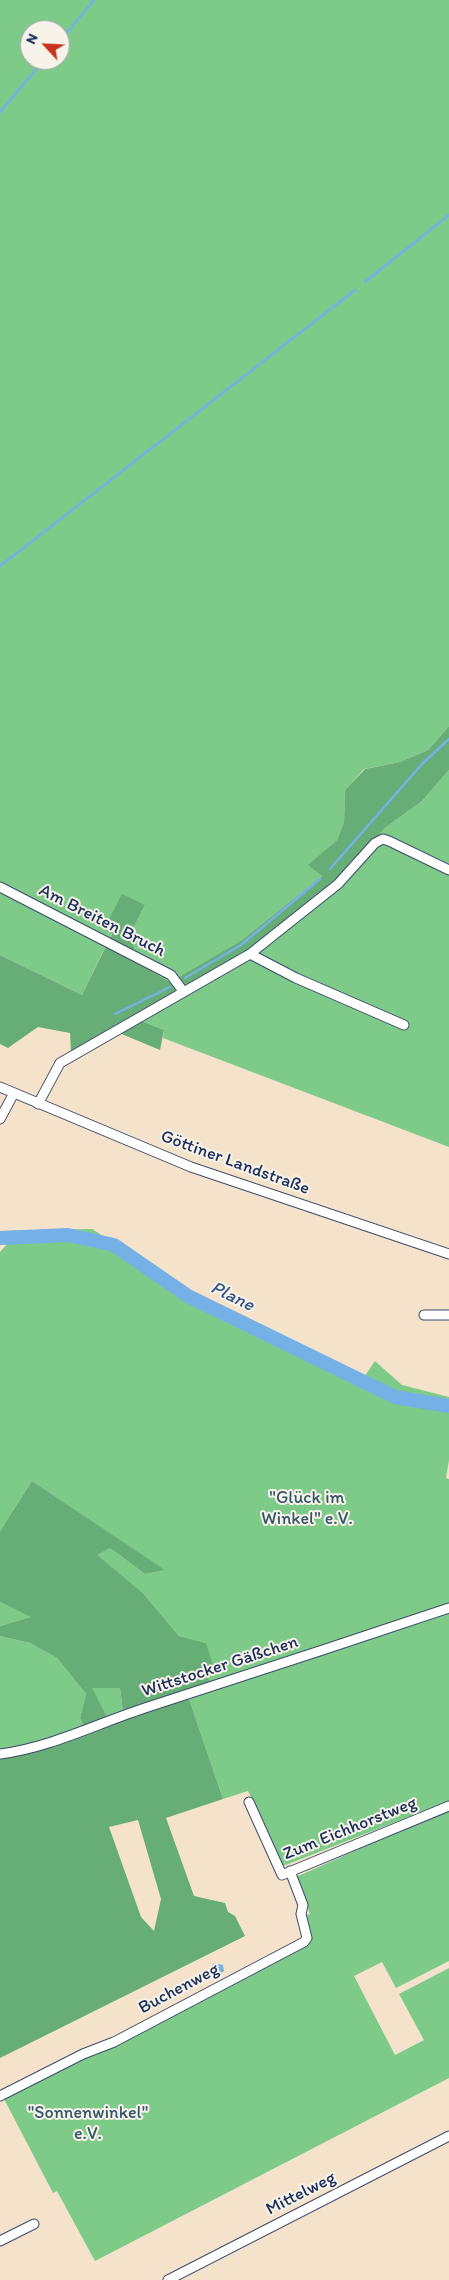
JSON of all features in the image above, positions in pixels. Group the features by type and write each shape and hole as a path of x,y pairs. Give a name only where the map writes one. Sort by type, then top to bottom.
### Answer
{"street":[{"path":"38,1104 60,1063 250,954 330,891 375,843 383,839 449,870"},
{"name":"Am Breiten Bruch","path":"0,888 171,975 183,991"},
{"path":"250,954 296,978 404,1025"},
{"name":"Göttiner Landstraße","path":"0,1087 191,1167 449,1254"},
{"path":"0,1119 14,1093"},
{"path":"424,1315 449,1315"},
{"name":"Wittstocker Gäßchen","path":"0,1754 48,1744 150,1706 202,1691 449,1608"},
{"name":"Zum Eichhorstweg","path":"249,1802 282,1875 449,1806"},
{"name":"Buchenweg","path":"0,2096 83,2054 114,2042 304,1942 307,1938 301,1914 303,1905 290,1871"},
{"name":"Mittelweg","path":"168,2280 449,2136"},
{"path":"0,2241 34,2224"}],"green space":[{"path":"0,0 449,0 449,726 428,750 400,762 364,769 345,790 344,822 337,840 309,865 322,876 242,940 170,982 139,964 130,934 145,905 104,929 112,933 82,995 0,955"},
{"path":"449,726 449,770 422,801 385,828 339,878 248,953 139,1020 164,1030 160,1050 112,1030 71,1052 70,1033 38,1027 8,1048 0,1044 0,955 82,995 112,934 104,929 122,894 145,905 130,934 139,964 170,982 242,940 322,876 308,865 337,840 344,822 345,790 365,769 400,762 428,750"},
{"path":"449,770 449,1147 163,1038 164,1030 139,1020 339,877 385,828 422,801"},
{"name":"\"Glück im Winkel\" e.V.","path":"92,1229 196,1295 273,1335 364,1377 375,1361 402,1385 449,1397 449,1460 446,1478 449,1479 449,1604 212,1685 203,1671 206,1643 179,1636 143,1593 96,1555 110,1548 145,1574 164,1570 32,1481 0,1531 0,1252 8,1243 0,1240 0,1231"},
{"path":"32,1481 165,1570 145,1574 110,1548 97,1555 143,1593 179,1636 206,1643 213,1665 204,1671 212,1685 123,1712 120,1688 92,1688 108,1719 85,1728 80,1718 86,1694 57,1658 30,1643 0,1636 0,1626 31,1617 0,1602 0,1531"},
{"path":"0,1602 32,1617 0,1626"},
{"path":"449,1611 449,1801 283,1866 248,1791 223,1799 189,1699 274,1668"},
{"path":"0,1636 30,1643 57,1658 86,1694 80,1718 85,1728 0,1752"},
{"path":"91,1688 120,1688 123,1712 108,1719"},
{"path":"189,1699 223,1799 166,1818 194,1896 225,1903 228,1912 235,1916 245,1936 0,2058 0,1757","holes":["138,1820 161,1899 154,1931 141,1917 109,1827"]},
{"name":"\"Sonnenwinkel\" e.V.","path":"449,1809 449,1961 396,1988 382,1962 354,1976 395,2055 424,2040 399,1994 449,1968 449,2078 95,2261 57,2191 53,2193 3,2097 80,2057 85,2059 312,1941 304,1916 310,1914 296,1877"}],"water":[{"path":"214,1963 223,1965 224,1971 220,1974 210,1974 210,1968"}],"waterway":[{"path":"70,29 94,0"},
{"path":"0,112 36,70"},
{"path":"365,282 449,215"},
{"path":"0,566 355,290"},
{"path":"330,869 422,764 449,739"},
{"path":"185,978 241,945 320,879"},
{"path":"115,1014 170,987"},
{"name":"Plane","path":"0,1238 68,1235 114,1245 188,1296 395,1397 449,1406"}]}
